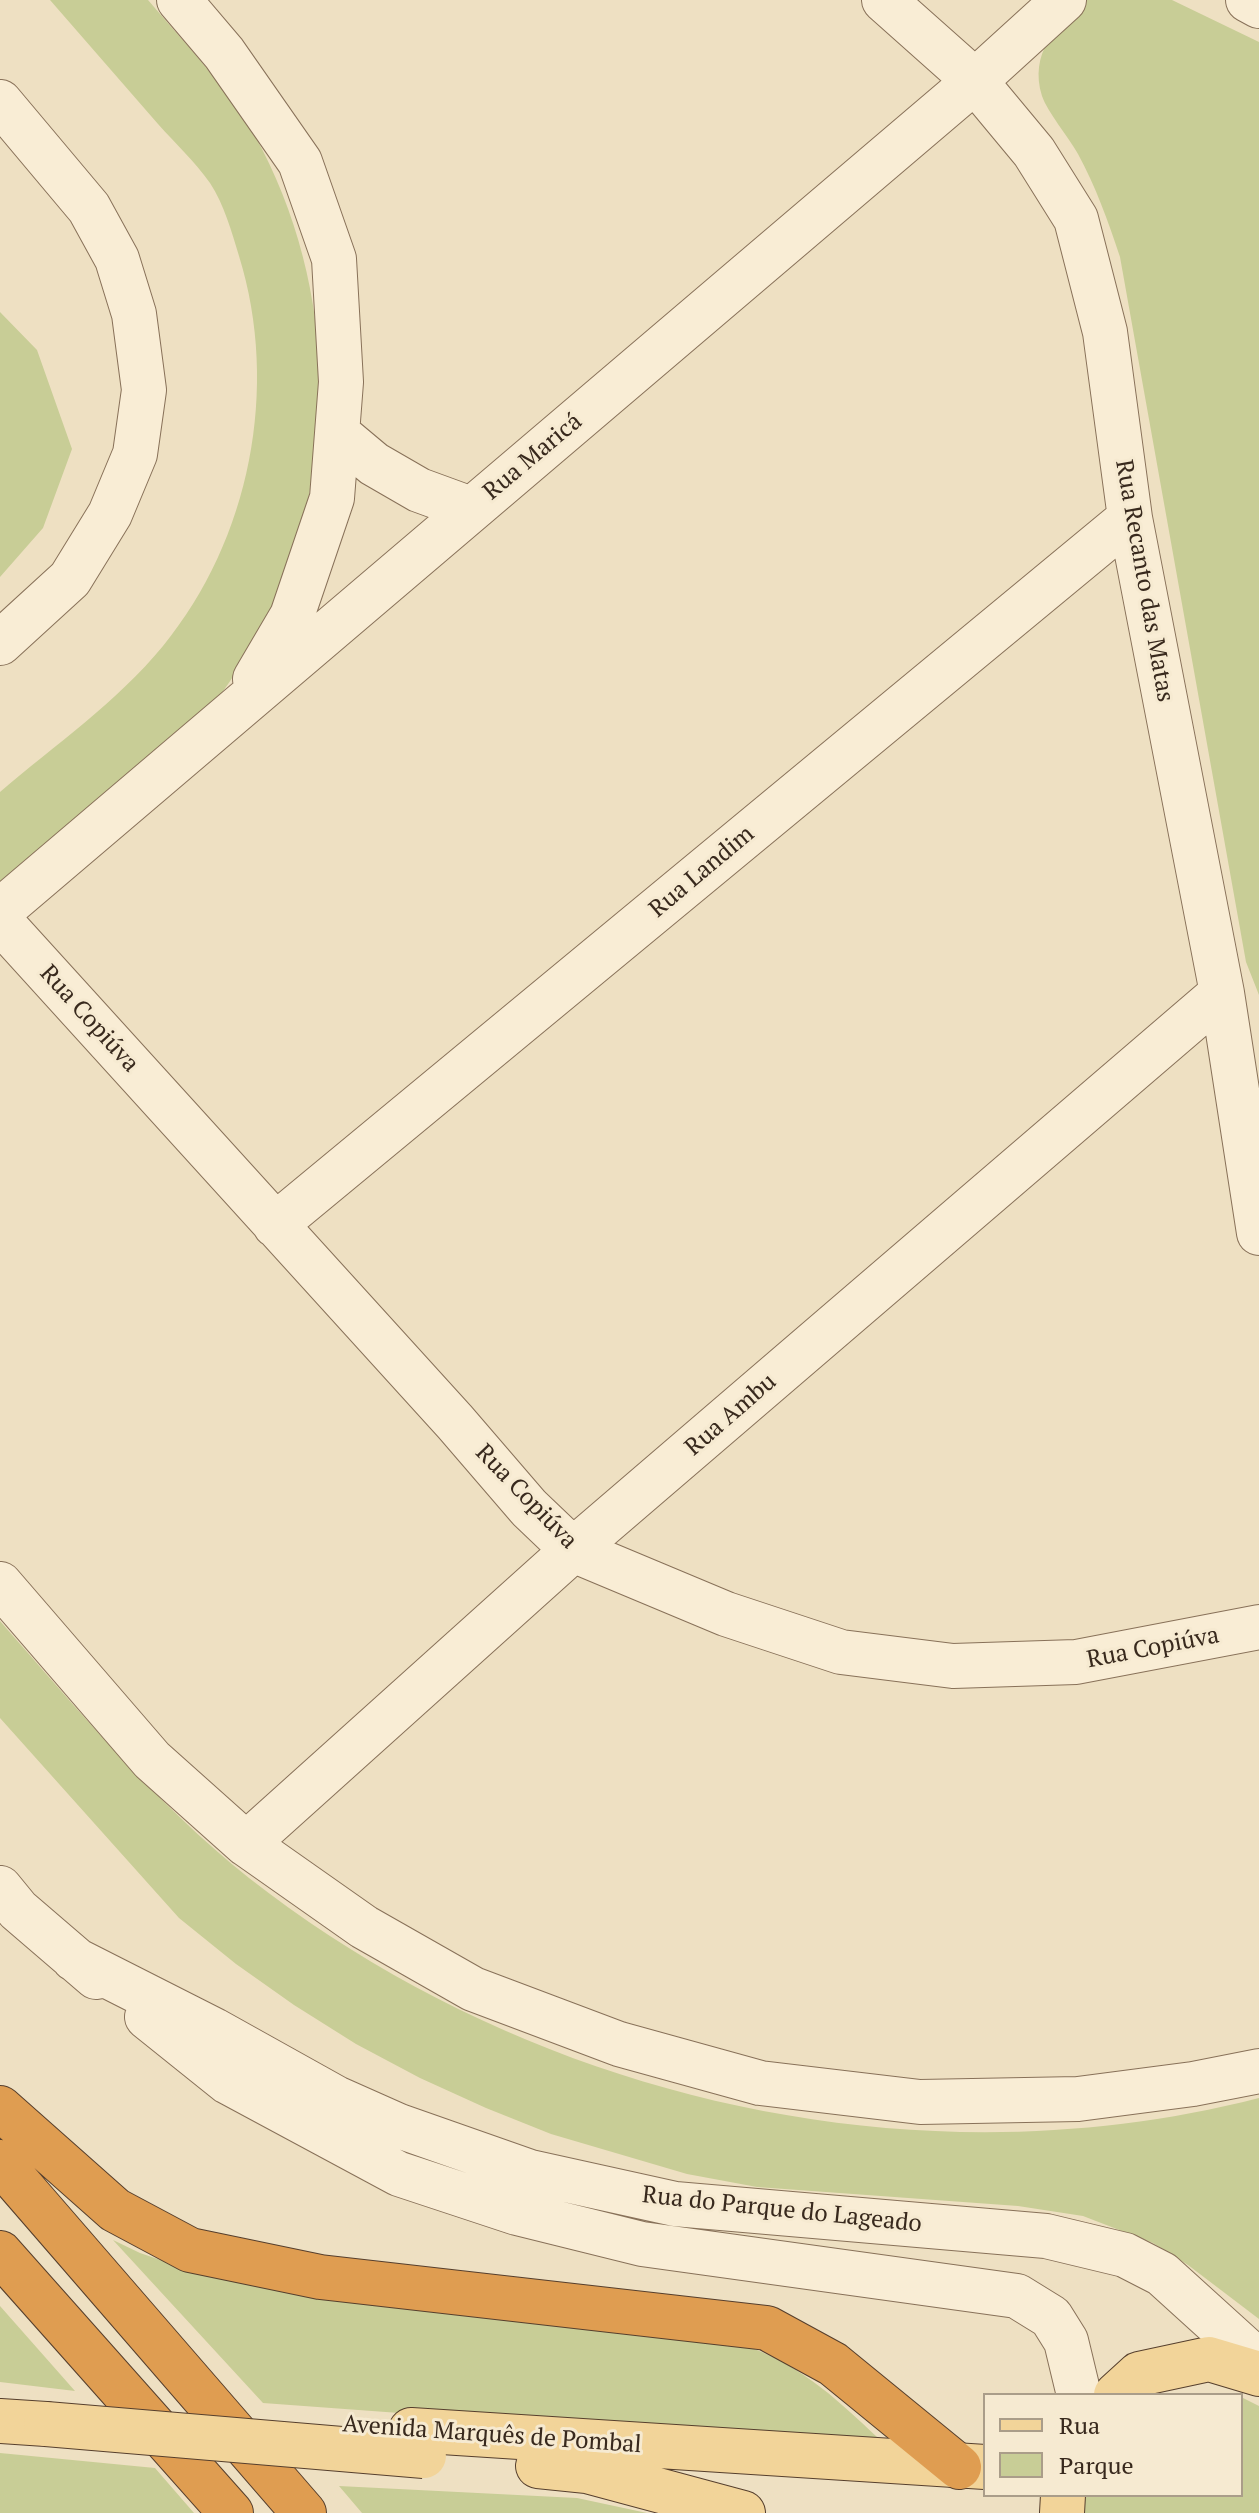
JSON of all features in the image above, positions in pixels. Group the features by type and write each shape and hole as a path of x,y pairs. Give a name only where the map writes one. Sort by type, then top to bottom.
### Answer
{"highway":[{"path":"0,2108 115,2210 190,2250 320,2277 767,2328 833,2364 972,2467"},
{"path":"0,2162 304,2513"},
{"path":"0,2253 231,2513"}],"main road":[{"path":"1118,2393 1139,2374 1209,2359 1259,2374"},
{"name":"Avenida Marquês de Pombal","path":"0,2421 28,2405 418,2443 972,2467"},
{"name":"Avenida Marquês de Pombal","path":"418,2443 587,2471 743,2513"}],"street":[{"path":"179,0 224,53 300,162 334,259 341,382 332,498 292,616 239,707"},
{"name":"Rua Recanto das Matas","path":"884,0 975,81 1034,152 1076,219 1105,332 1130,518 1222,993 1247,1091 1259,1233"},
{"name":"Rua Maricá","path":"0,911 975,81 1064,0"},
{"path":"1248,0 1259,6"},
{"path":"0,102 89,208 117,259 134,314 144,390 135,454 110,514 70,579 0,643"},
{"path":"337,433 374,464 419,490 471,509"},
{"name":"Rua Landim","path":"275,1225 1130,518"},
{"name":"Rua Copiúva","path":"0,921 455,1422 529,1508 573,1550 726,1614 841,1652 953,1666 1076,1662 1259,1627"},
{"name":"Rua Ambu","path":"246,1844 573,1550 1222,993"},
{"path":"0,1584 152,1760 246,1844 364,1927 473,1989 619,2044 760,2083 920,2102 1062,2099 1193,2084 1259,2071"},
{"name":"Rua do Parque do Lageado","path":"0,1888 18,1910 74,1959 228,2082 399,2174 517,2213 642,2244 1017,2296 1051,2317 1066,2341 1079,2393"},
{"name":"Rua do Parque do Lageado","path":"74,1959 214,2030 336,2098 399,2126 530,2172 675,2204 1046,2236 1125,2255 1162,2274 1259,2362"}],"green space":[{"path":"50,0 148,0 238,109 262,149 288,209 307,272 317,336 320,400 314,465 301,528 280,590 231,680 194,723 0,884 0,792 126,686 163,646 193,604 217,559 236,511 249,461 256,409 257,358 251,306 239,256 219,200 198,168"},
{"path":"1084,0 1172,0 1259,42 1259,995 1246,962 1120,257 1090,179 1078,154 1045,103 1039,81 1042,54 1048,42"},
{"path":"0,312 37,350 72,449 43,528 0,577"},
{"path":"0,1621 150,1787 249,1878 359,1954 477,2018 601,2068 729,2104 861,2126 994,2132 1128,2123 1259,2098 1259,2319 1188,2265 1153,2243 1083,2216 1018,2206 757,2187 687,2174 551,2134 420,2078 356,2044 236,1964 179,1918 0,1718"},
{"path":"113,2240 190,2270 739,2343 784,2363 821,2387 890,2449 263,2403"},
{"path":"0,2306 75,2391 0,2382"},
{"path":"1243,2398 1259,2406 1259,2513 1084,2513 1085,2497 1243,2497"},
{"path":"0,2453 155,2468 194,2513 0,2513"},
{"path":"339,2486 577,2498 647,2513 362,2513"}]}
